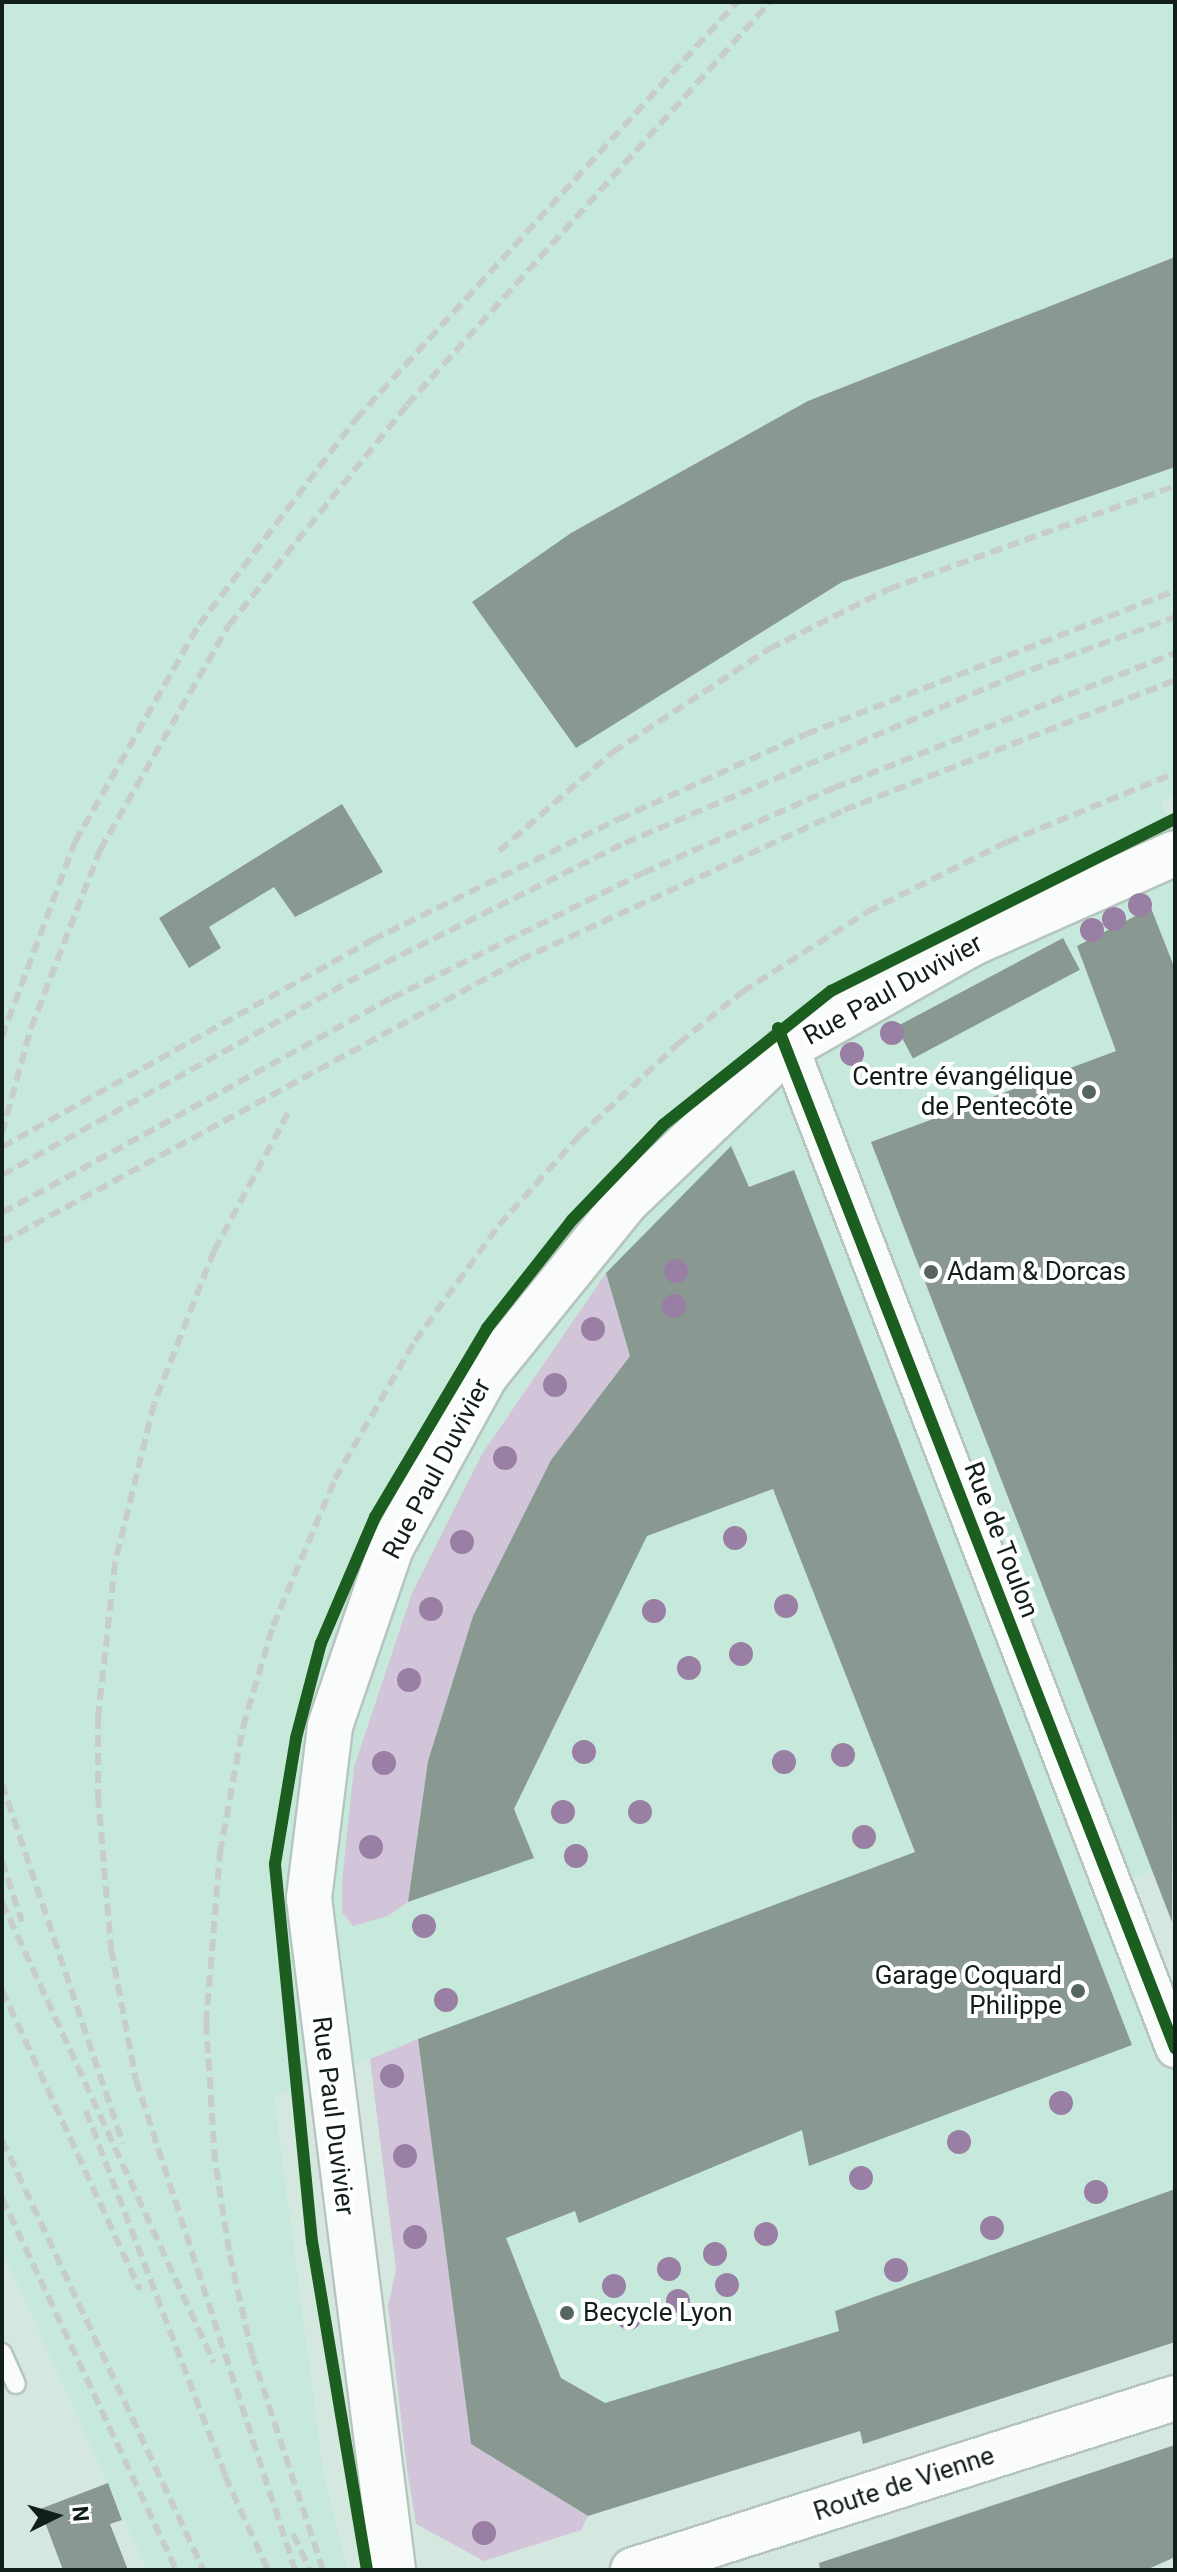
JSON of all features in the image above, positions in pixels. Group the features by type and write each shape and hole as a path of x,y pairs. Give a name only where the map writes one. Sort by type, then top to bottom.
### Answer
{"main road":[{"name":"Rue Paul Duvivier","path":"393,2570 309,1898 330,1726 391,1548 485,1376 626,1202 789,1047 971,944 1175,853"},
{"name":"Route de Vienne","path":"633,2570 1175,2398"}],"street":[{"name":"Rue de Toulon","path":"789,1047 1175,2048"}],"lane":[{"path":"2,2353 16,2384"}],"shaded area":[{"path":"2,2 1175,2 1175,796 1161,802 1175,839 1175,1863 1113,1885 1175,2047 1175,2189 835,2311 860,2431 588,2516 471,2444 418,2039 274,2097 323,2470 347,2570 147,2570 2,2250"},
{"path":"606,1273 630,1356 551,1460 473,1616 428,1761 408,1902 388,1916 353,1926 342,1912 342,1882 354,1767 412,1593 482,1454"},
{"path":"418,2039 471,2444 588,2516 581,2530 484,2561 416,2524 407,2469 388,2306 396,2270 370,2059"}],"building":[{"path":"1175,257 1175,467 842,582 576,748 472,602 571,533 808,401"},
{"path":"342,804 383,872 295,917 274,887 209,927 221,948 189,968 159,918"},
{"path":"1151,908 1175,969 1172,1922 871,1142 1116,1051 1077,946"},
{"path":"1063,938 1080,970 913,1059 896,1027"},
{"path":"731,1146 749,1187 794,1170 1132,2045 809,2166 802,2130 579,2223 575,2211 506,2238 561,2378 605,2403 839,2331 835,2311 1175,2189 1175,2342 863,2444 860,2431 588,2516 471,2444 418,2039 915,1852 773,1489 647,1536 514,1809 534,1858 408,1902 428,1761 473,1616 551,1460 630,1356 606,1273"},
{"path":"1175,2445 1175,2557 1146,2570 820,2570 819,2563"},
{"path":"108,2483 122,2520 110,2524 128,2570 63,2570 40,2509"}],"railway":[{"path":"2,1037 75,842 199,625 356,419 737,2"},
{"path":"2,1133 31,1028 100,850 229,625 407,405 770,2"},
{"path":"499,851 613,752 769,649 889,589 1175,486"},
{"path":"2,1147 372,940 619,819 806,734 1175,591"},
{"path":"2,1175 369,971 625,843 1014,676 1175,617"},
{"path":"2,1213 392,998 643,873 834,788 1175,653"},
{"path":"2,1242 520,960 844,810 1175,680"},
{"path":"323,2570 252,2354 229,2251 215,2161 206,2023 220,1853 243,1727 273,1626 335,1479 415,1341 499,1225 579,1136 679,1043 742,992 867,912 1007,842 1175,773"},
{"path":"288,1113 214,1251 154,1404 115,1563 98,1717 98,1796 111,1949 136,2080 295,2570"},
{"path":"2,1784 123,2143"},
{"path":"2,1861 22,1922"},
{"path":"2,1902 214,2363"},
{"path":"2,1990 140,2290"},
{"path":"86,2111 229,2485"},
{"path":"2,2140 203,2570"},
{"path":"2,2198 176,2570"},
{"path":"225,2476 268,2570"},
{"path":"293,2534 310,2570"}],"cycle path":[{"path":"367,2570 312,2242 275,1864 296,1738 321,1643 375,1517 487,1328 572,1220 663,1125 831,991 1175,819"},
{"path":"778,1028 1175,2048"}],"place":[{"name":"Centre évangélique de Pentecôte","path":"1089,1092"},
{"name":"Adam & Dorcas","path":"931,1272"},
{"name":"Garage Coquard Philippe","path":"1078,1991"},
{"name":"Becycle Lyon","path":"567,2313"}]}
